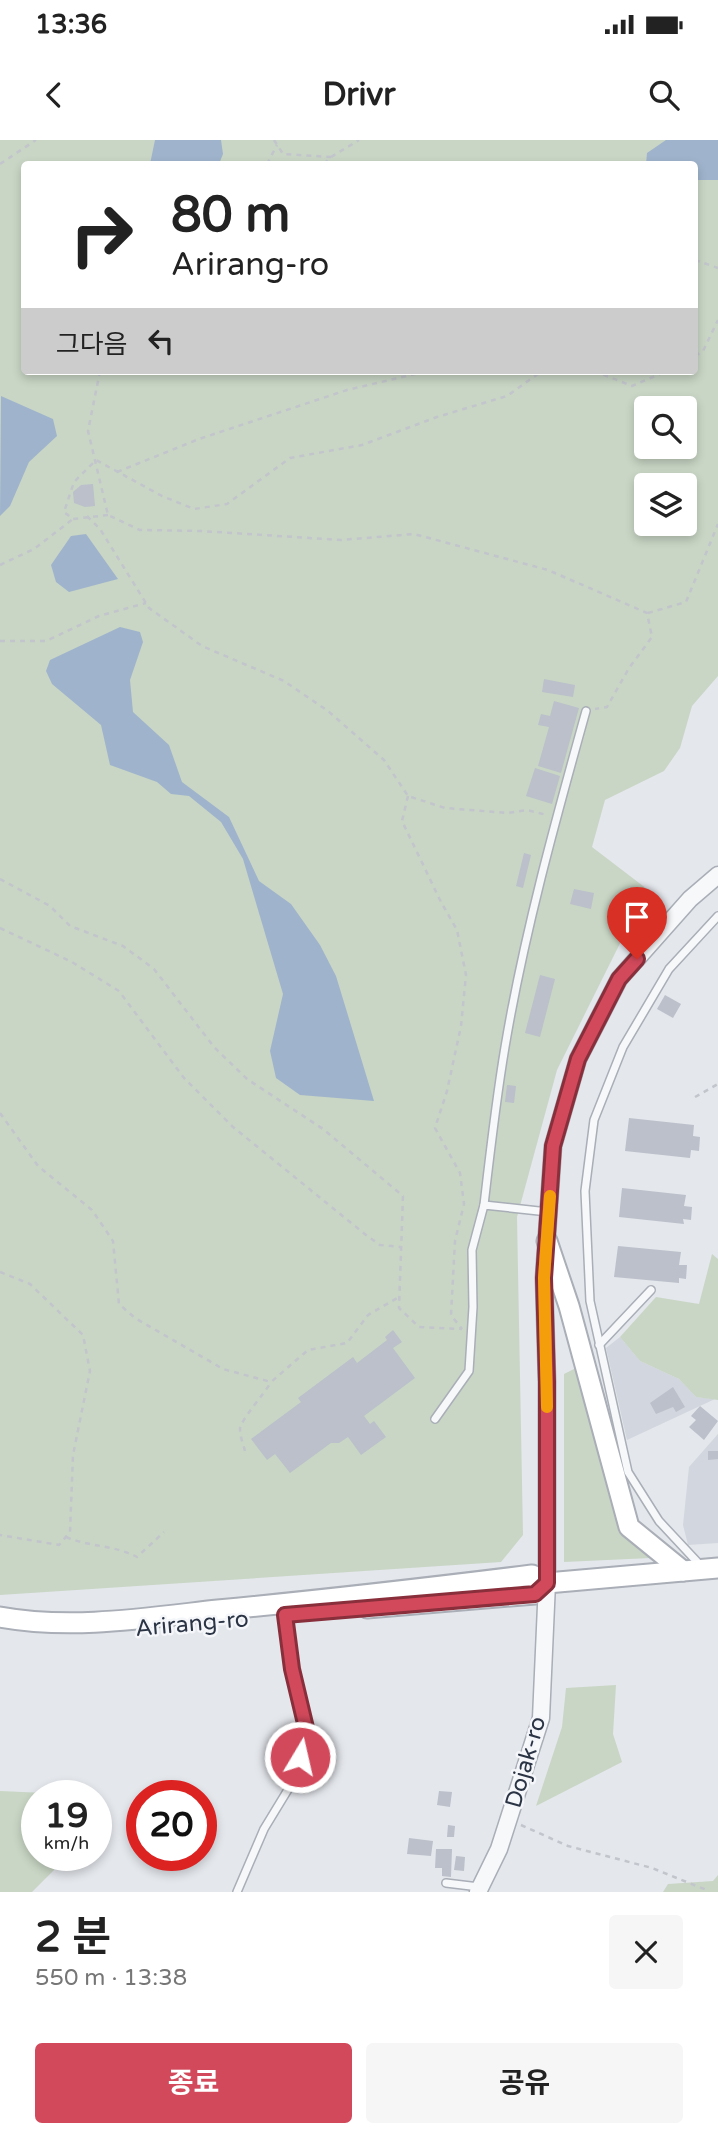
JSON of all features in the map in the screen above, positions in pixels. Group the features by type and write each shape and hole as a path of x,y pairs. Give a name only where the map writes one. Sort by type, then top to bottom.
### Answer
{"main road":[{"path":"547,1241 569,1306 629,1527 683,1571"},
{"name":"Arirang-ro","path":"0,1618 93,1623 532,1575 547,1583 711,1568"},
{"name":"Arirang-ro","path":"0,1629 22,1632 91,1632 535,1594 547,1583"}],"street":[{"name":"Dojak-ro","path":"479,1890 499,1849 541,1718 547,1583 544,1278 553,1146 578,1059 619,979 690,899 718,876"}],"lane":[{"path":"435,1419 469,1371 473,1307 472,1250 484,1205 505,1045 533,914 586,711"},
{"path":"711,1568 659,1521 628,1472 590,1301 585,1191 594,1120 624,1047 669,969 718,916"},
{"path":"484,1205 549,1212"},
{"path":"599,1345 651,1290"},
{"path":"237,1892 264,1829 292,1783 307,1732 292,1669 285,1615"},
{"path":"446,1883 479,1890"}],"path":[{"path":"0,164 36,140"},
{"path":"274,140 284,154 331,157"},
{"path":"327,161 359,140"},
{"path":"269,161 277,145"},
{"path":"698,261 718,268"},
{"path":"698,354 703,351 718,320"},
{"path":"99,375 88,431 108,515"},
{"path":"117,472 199,439 347,390 411,375"},
{"path":"96,460 162,496 194,509 227,504 290,458 362,445 437,417 507,396 536,375"},
{"path":"604,375 632,386 658,375"},
{"path":"74,519 64,512 69,492 74,482 96,460"},
{"path":"0,565 34,549 74,519 87,516 108,515 140,530 341,540 414,534 548,570 647,613 686,601 718,524"},
{"path":"87,516 100,529 149,608 202,646 284,681 328,711 384,760 408,796 445,807 508,813 527,810 557,817"},
{"path":"0,641 46,641 99,616 146,603"},
{"path":"586,711 607,707 629,668 652,637 647,613"},
{"path":"0,879 50,906 70,926 123,946 154,969 214,1047 247,1079 323,1129 387,1180 403,1196 399,1308 419,1327 462,1329 451,1315 455,1241 464,1204 460,1173 435,1128 447,1091 458,1039 466,975 457,930 402,821 408,796"},
{"path":"0,928 72,962 119,991 184,1078 233,1127 373,1240 380,1245 400,1247"},
{"path":"695,1097 718,1084"},
{"path":"0,1113 38,1166 92,1210 113,1241 120,1304 135,1318 223,1369 271,1382"},
{"path":"0,1272 30,1284 83,1335 89,1371 73,1455 70,1532 59,1545 0,1535"},
{"path":"244,1451 240,1429 242,1421 261,1399 271,1382 308,1350 347,1343 368,1315 399,1297"},
{"path":"66,1537 85,1545 125,1550 137,1557 164,1532"},
{"path":"508,1819 568,1846 652,1868 709,1891"}],"shaded area":[{"path":"620,1337 640,1361 679,1379 696,1397 715,1399 627,1440 606,1348"},
{"path":"718,1434 718,1543 688,1545 683,1525 689,1467"}],"green space":[{"path":"0,140 718,140 718,676 692,706 680,748 664,771 605,800 592,847 647,889 557,1070 517,1217 523,1535 501,1562 0,1595"},
{"path":"712,1254 718,1259 718,1400 696,1397 679,1379 640,1361 620,1337 656,1297 699,1304"},
{"path":"576,1368 622,1535 651,1558 564,1562 564,1374"},
{"path":"616,1685 613,1734 622,1762 536,1806 562,1727 566,1688"},
{"path":"0,1791 21,1792 21,1871 53,1871 32,1892 0,1892"},
{"path":"718,1875 718,1892 663,1892 668,1884 713,1881"}],"water":[{"path":"155,140 221,140 223,154 220,161 151,161"},
{"path":"666,140 718,140 718,180 698,180 698,161 646,161 647,153"},
{"path":"1,396 53,419 57,436 29,462 10,506 0,516"},
{"path":"86,534 118,579 69,592 56,582 51,565 71,536"},
{"path":"120,627 140,632 143,642 130,680 133,712 169,745 182,782 229,817 259,881 291,904 320,945 336,976 374,1101 300,1095 276,1078 270,1051 283,994 243,859 221,822 189,796 171,794 157,782 110,765 101,725 52,684 46,671 50,660"}],"building":[{"path":"93,484 95,506 85,507 74,503 73,492 81,485"},
{"path":"544,679 575,685 573,697 542,692"},
{"path":"554,701 579,708 561,773 538,766 549,727 538,725 541,714 550,716"},
{"path":"535,768 560,776 552,804 526,796"},
{"path":"524,853 531,855 523,888 516,886"},
{"path":"574,889 594,893 591,909 570,904"},
{"path":"540,975 555,979 540,1037 525,1033"},
{"path":"665,995 681,1004 673,1018 657,1009"},
{"path":"507,1085 516,1086 514,1103 505,1102"},
{"path":"629,1118 694,1125 693,1136 700,1137 699,1151 691,1150 690,1158 625,1151"},
{"path":"622,1188 686,1195 684,1206 692,1207 691,1220 683,1219 684,1224 619,1217"},
{"path":"618,1246 681,1252 679,1265 687,1265 686,1279 679,1278 679,1283 614,1277"},
{"path":"393,1330 402,1342 393,1348 415,1378 364,1416 370,1424 374,1421 386,1437 361,1455 348,1437 339,1443 331,1443 290,1473 275,1454 267,1460 251,1439 301,1402 298,1398 353,1357 357,1363 387,1340 385,1337"},
{"path":"673,1387 685,1407 676,1412 673,1407 656,1414 650,1403"},
{"path":"700,1406 718,1421 704,1440 689,1427 696,1420 691,1416"},
{"path":"708,1451 718,1451 718,1459 708,1460"},
{"path":"439,1791 452,1792 450,1807 437,1805"},
{"path":"448,1825 455,1826 454,1837 447,1837"},
{"path":"409,1838 433,1841 431,1856 407,1854"},
{"path":"436,1849 452,1849 451,1877 442,1876 442,1868 435,1868"},
{"path":"456,1856 465,1857 464,1871 454,1870"}],"slow traffic":[{"path":"547,1407 544,1278 550,1196"}],"route":[{"path":"300,1757 307,1732 292,1669 285,1615 535,1594 547,1583 544,1278 553,1146 578,1059 619,979 637,959"}]}
